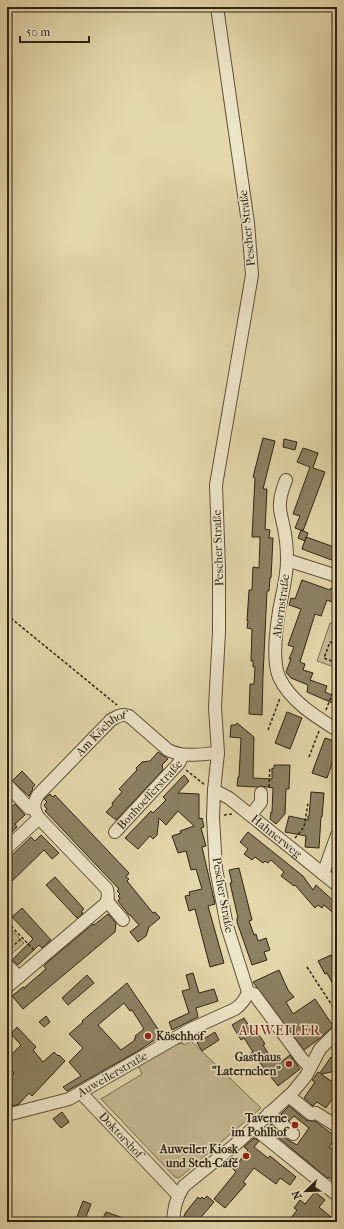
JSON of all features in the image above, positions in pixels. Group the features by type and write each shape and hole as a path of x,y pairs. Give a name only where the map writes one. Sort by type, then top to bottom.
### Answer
{"street":[{"name":"Pescher Straße","path":"217,7 248,223 252,275 216,485 219,632 215,707 218,753 213,818 217,875 227,926 248,992 254,994 302,1059 310,1067"},
{"name":"Ahornstraße","path":"286,480 281,493 279,505 286,540 287,560 286,578 279,611 275,647 276,665 279,677 286,689 300,704 322,721 337,730"},
{"path":"287,560 337,576"},
{"name":"Am Köchhof","path":"33,807 38,795 111,720 125,714 130,716 168,750 183,755 218,753"},
{"name":"Bonhoefferstraße","path":"115,832 179,763 183,755"},
{"path":"7,987 107,901 108,896 107,889 38,818 33,807 29,808 9,787"},
{"name":"Hahnerweg","path":"214,790 230,798 337,885"},
{"path":"251,815 261,802 261,793"},
{"path":"7,848 38,818"},
{"path":"323,874 337,835"},
{"path":"107,901 123,920"},
{"path":"7,964 19,977"},
{"name":"Auweilerstraße","path":"7,1115 69,1099 191,1029 242,1004 246,999 248,992"},
{"path":"173,1222 174,1208 178,1195 184,1186 254,1128 289,1096 300,1084 320,1049 337,1032"},
{"name":"Doktorshof","path":"80,1093 178,1195"},
{"path":"289,1096 311,1114 316,1113 337,1126"},
{"path":"269,1114 293,1134"},
{"path":"254,1128 337,1195"}],"path":[{"path":"7,615 118,706 125,714"},
{"path":"337,645 330,642 324,658 337,663"},
{"path":"309,757 337,681"},
{"path":"268,730 282,694 286,689"},
{"path":"261,793 269,787 270,767"},
{"path":"288,846 304,827 308,803"},
{"path":"7,924 10,924 41,957"},
{"path":"7,951 22,938"},
{"path":"307,967 337,1013"}],"shaded area":[{"path":"330,623 337,625 337,668 317,661"},
{"path":"7,926 24,943 7,958"},
{"path":"191,1041 261,1108 179,1178 175,1177 101,1099 142,1074 138,1066 176,1044 183,1043 184,1045"}],"building":[{"path":"263,438 275,441 263,489 267,489 265,529 270,530 269,538 273,538 271,578 269,591 267,591 262,715 249,714 250,684 254,684 255,667 253,667 253,661 251,661 252,629 247,628 247,621 249,590 252,590 253,567 259,568 260,537 252,537 255,478 253,477"},
{"path":"284,439 297,442 295,450 283,447"},
{"path":"303,448 318,453 313,468 325,472 303,531 295,528 300,516 293,514 310,467 297,462"},
{"path":"301,530 308,533 305,541 298,538"},
{"path":"306,537 337,548 337,562 302,549"},
{"path":"302,580 330,590 331,588 337,590 337,604 327,600 321,616 315,614 300,662 305,664 303,670 313,673 310,680 327,686 325,692 337,697 337,705 307,692 308,685 291,678 286,672 294,647 288,645 301,609 289,605 291,598 295,599"},
{"path":"287,712 302,718 290,749 275,743"},
{"path":"237,723 254,737 253,778 272,779 272,768 274,769 274,765 290,765 289,789 286,789 285,814 276,824 270,819 272,812 273,788 261,786 237,786 239,777 241,738 230,737 231,725 235,725"},
{"path":"325,738 337,742 337,749 327,778 312,773"},
{"path":"158,752 168,759 162,765 163,770 116,820 106,812 122,792 119,789 137,770 136,768 142,762 150,761"},
{"path":"22,771 35,785 29,796 12,781"},
{"path":"184,775 189,781 178,793 199,794 199,819 202,818 204,827 201,828 206,846 202,847 215,904 208,906 224,963 210,967 195,909 189,911 185,896 190,895 189,892 202,889 196,869 191,870 186,851 178,853 172,836 181,833 180,831 194,826 178,811 166,825 159,818 157,835 153,839 150,836 138,849 125,838 151,811 153,813 166,800 163,797"},
{"path":"311,792 324,793 319,848 305,847 306,836 285,832 289,816 308,820"},
{"path":"50,794 53,797 55,795 129,873 126,877 129,879 127,881 153,913 155,912 160,918 149,927 146,936 138,942 130,932 139,925 118,901 120,898 118,896 120,894 117,891 119,889 45,811 47,809 44,805 47,802 44,799"},
{"path":"15,804 25,815 15,824 17,827 11,833 7,828 7,811"},
{"path":"248,832 303,876 313,890 316,885 337,904 337,916 324,905 322,908 318,905 315,908 295,885 294,886 281,876 284,872 271,860 268,863 265,861 263,863 255,857 252,860 244,854 248,849 240,842"},
{"path":"41,835 59,853 52,859 44,850 7,886 7,860 31,837 35,841"},
{"path":"239,868 252,920 249,921 254,935 256,934 258,941 266,938 270,950 264,952 267,960 252,965 237,922 238,918 230,883 232,883 229,870"},
{"path":"55,877 84,909 81,912 83,913 77,918 46,885"},
{"path":"22,908 51,940 42,948 39,945 18,965 12,960 33,939 12,917"},
{"path":"108,914 116,923 115,932 23,1009 12,996 46,969 44,966 50,960 93,924 94,925"},
{"path":"331,955 337,966 337,992 327,973 325,974 318,961"},
{"path":"279,970 288,990 294,997 286,1002 293,1014 315,999 333,1026 304,1050 253,982"},
{"path":"193,973 199,993 214,989 218,1001 196,1008 198,1017 172,1030 169,1022 189,1013 182,991 190,989 186,975"},
{"path":"87,975 94,983 68,1005 62,998"},
{"path":"127,983 162,1035 138,1051 67,1091 63,1087 81,1076 69,1062 83,1048 69,1034 83,1022 82,1021","holes":["124,1003 130,1011 132,1010 144,1029 135,1036 135,1040 121,1050 98,1025"]},
{"path":"46,1016 50,1022 44,1027 39,1022"},
{"path":"244,1018 253,1032 256,1030 274,1063 278,1059 281,1062 290,1055 300,1069 278,1086 257,1059 256,1060 244,1038 241,1040 232,1025"},
{"path":"17,1027 36,1047 33,1050 43,1062 54,1052 65,1061 32,1096 29,1093 19,1104 12,1106 7,1101 7,1081 14,1073 7,1065 7,1059 21,1045 11,1034"},
{"path":"215,1032 219,1040 202,1051 197,1043"},
{"path":"331,1057 337,1061 337,1071 321,1074 337,1085 337,1102 332,1099 326,1108 317,1102 313,1106 304,1098 315,1082 312,1080 318,1072 320,1073"},
{"path":"289,1106 306,1120 315,1121 336,1137 329,1147 337,1153 337,1184 328,1177 327,1178 267,1128 271,1124 288,1140 297,1145 309,1128 294,1116 289,1121 281,1114"},
{"path":"62,1112 69,1122 61,1128 53,1119"},
{"path":"254,1138 259,1141 254,1147 268,1158 270,1156 296,1177 290,1185 280,1178 276,1184 254,1168 243,1182 246,1184 225,1208 214,1199 236,1172 232,1168 248,1150 244,1147"},
{"path":"315,1192 325,1200 319,1207 337,1222 288,1222 297,1210 294,1208 300,1200 305,1204"},
{"path":"207,1196 214,1202 197,1222 181,1222 186,1212 198,1197 200,1199 202,1197 204,1199"},
{"path":"83,1201 91,1204 84,1222 75,1222"},
{"path":"106,1212 132,1221 132,1222 101,1222"}],"place":[{"name":"Köschhof","path":"148,1036"},
{"name":"Gasthaus \"Laternchen\"","path":"289,1064"},
{"name":"Taverne im Pohlhof","path":"295,1125"},
{"name":"Auweiler Kiosk und Steh-Café","path":"246,1156"}],"district":[{"name":"AUWEILER","path":"280,1030"}]}
